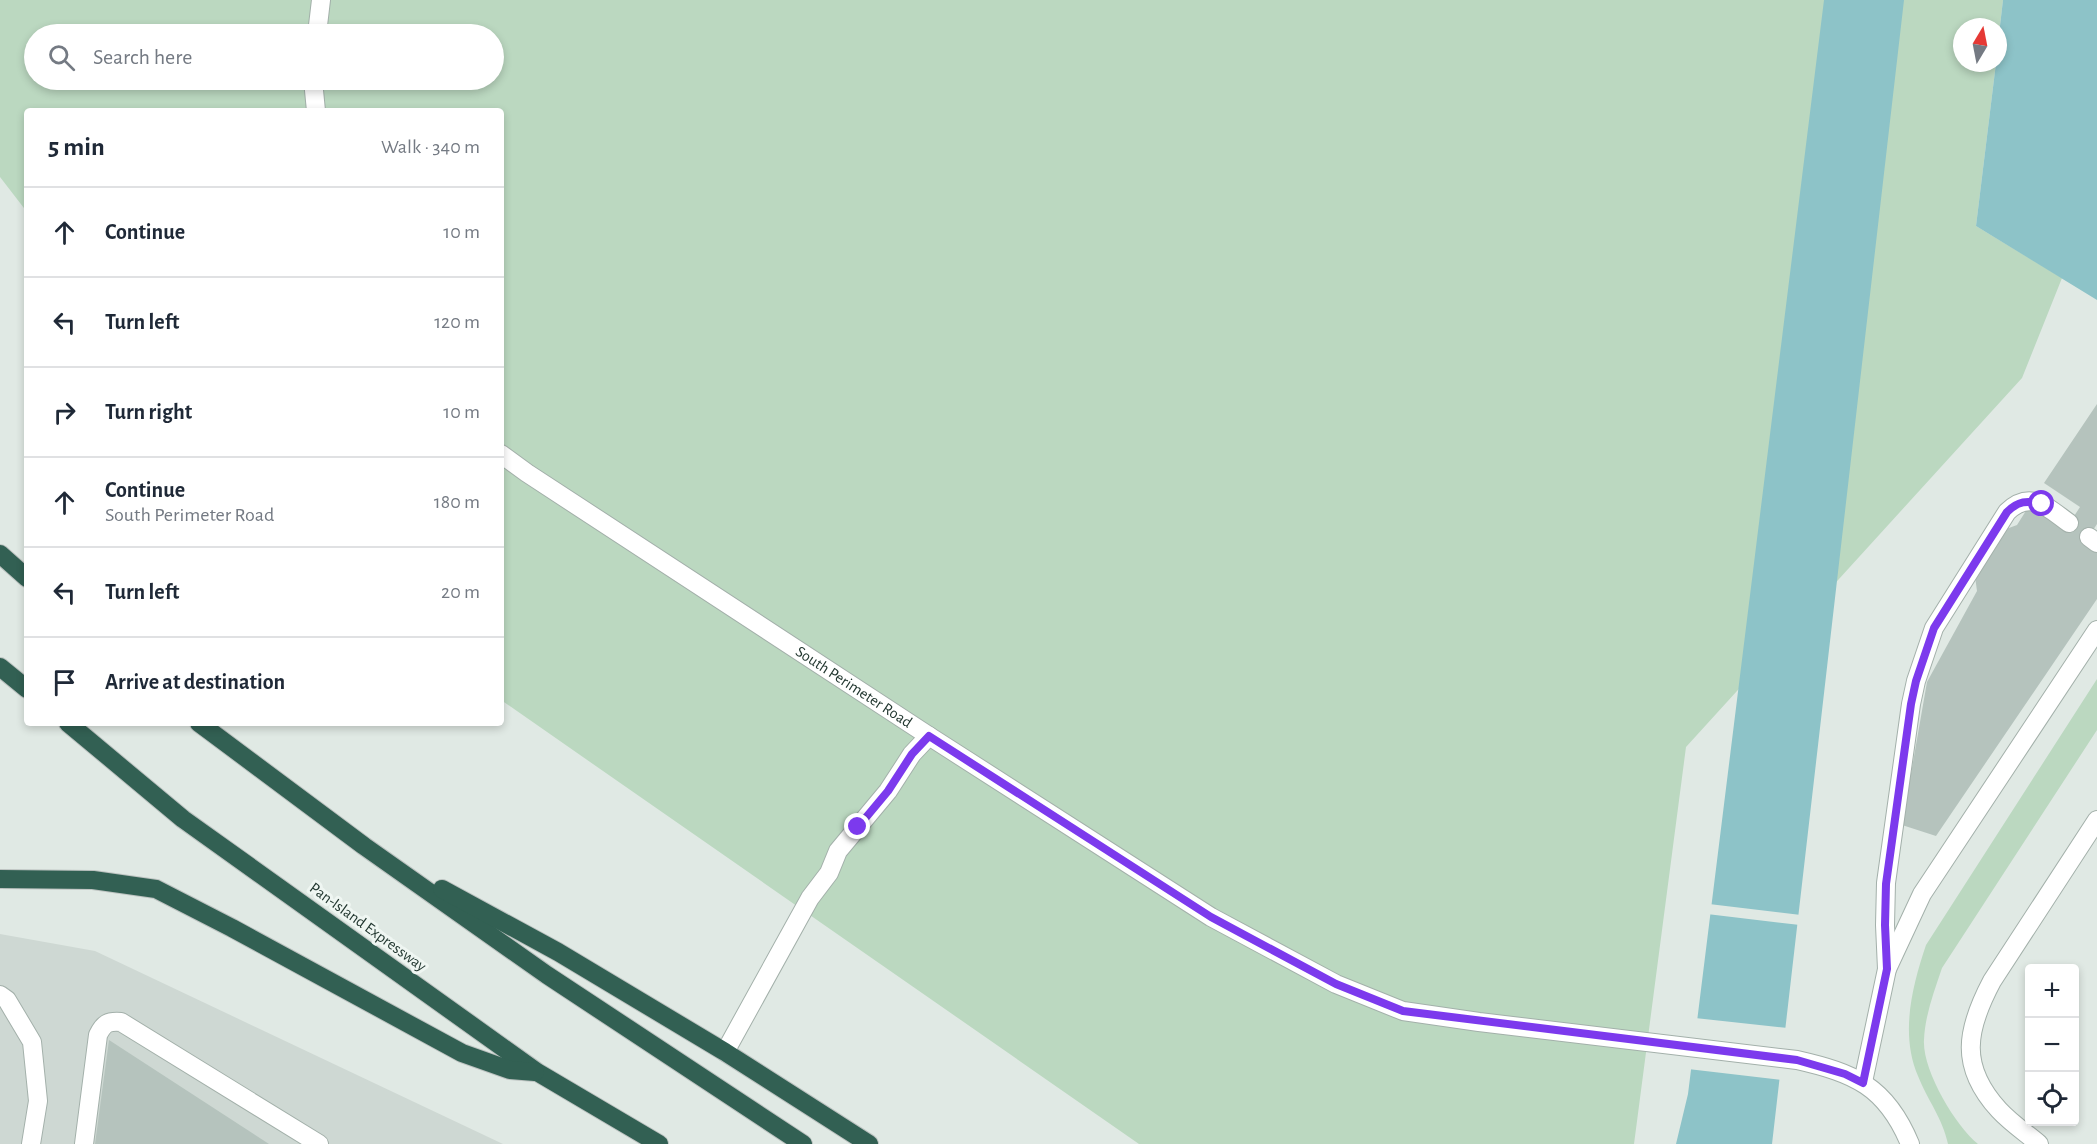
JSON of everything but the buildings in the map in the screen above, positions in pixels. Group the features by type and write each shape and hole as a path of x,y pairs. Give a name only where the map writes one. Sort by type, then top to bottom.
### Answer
{"highway":[{"path":"0,554 24,575"},
{"path":"0,667 24,687"},
{"name":"Pan-Island Expressway","path":"72,726 183,819 537,1072 659,1144"},
{"path":"203,726 364,846 547,975 803,1144"},
{"path":"364,846 558,952 725,1052 869,1144"},
{"path":"0,879 93,880 156,889 462,1053 510,1070 537,1072"}],"lane":[{"path":"317,24 321,0"},
{"path":"314,90 316,108"},
{"name":"South Perimeter Road","path":"504,456 929,736 1211,917 1336,984 1403,1011 1797,1060 1834,1070 1863,1083 1891,1107 1910,1144"},
{"path":"1887,969 1886,894 1892,839 1911,704 1934,628 2013,506 2027,500 2042,504 2069,523"},
{"path":"1863,1083 1887,969 1922,894 2097,630"},
{"path":"725,1052 810,898 830,873 838,851 888,791 912,754 929,736"},
{"path":"2039,1144 2000,1111 1981,1085 1972,1060 1971,1034 1978,1007 1992,981 2097,820"},
{"path":"0,995 7,1000 32,1042 38,1101 31,1144"},
{"path":"84,1144 98,1035 103,1025 110,1021 121,1022 319,1144"}],"shaded area":[{"path":"0,934 95,951 503,1144 0,1144"}],"green space":[{"path":"0,0 2003,0 2001,18 1953,18 1953,72 1995,72 1976,226 2062,278 2022,378 1686,747 1634,1144 1139,1144 504,702 504,108 24,108 24,208 0,177"},
{"path":"2097,679 2097,730 1942,968 1933,995 1924,1040 1928,1066 1950,1111 1978,1144 1948,1144 1918,1076 1910,1044 1910,1011 1916,977 1926,945"}],"water":[{"path":"1824,0 1904,0 1772,1144 1676,1144 1688,1094"},
{"path":"2003,0 2097,0 2097,300 1976,226 1995,72 2007,72 2007,18 2001,18"}],"pier":[{"path":"1709,904 1801,915 1800,925 1707,914"},
{"path":"1695,1018 1788,1028 1782,1080 1688,1069"}],"route":[{"path":"858,827 888,791 912,754 929,736 1211,917 1336,984 1403,1011 1797,1060 1823,1066 1863,1083 1887,969 1886,884 1916,681 1934,628 2007,512 2017,503 2027,500 2042,504"}]}
